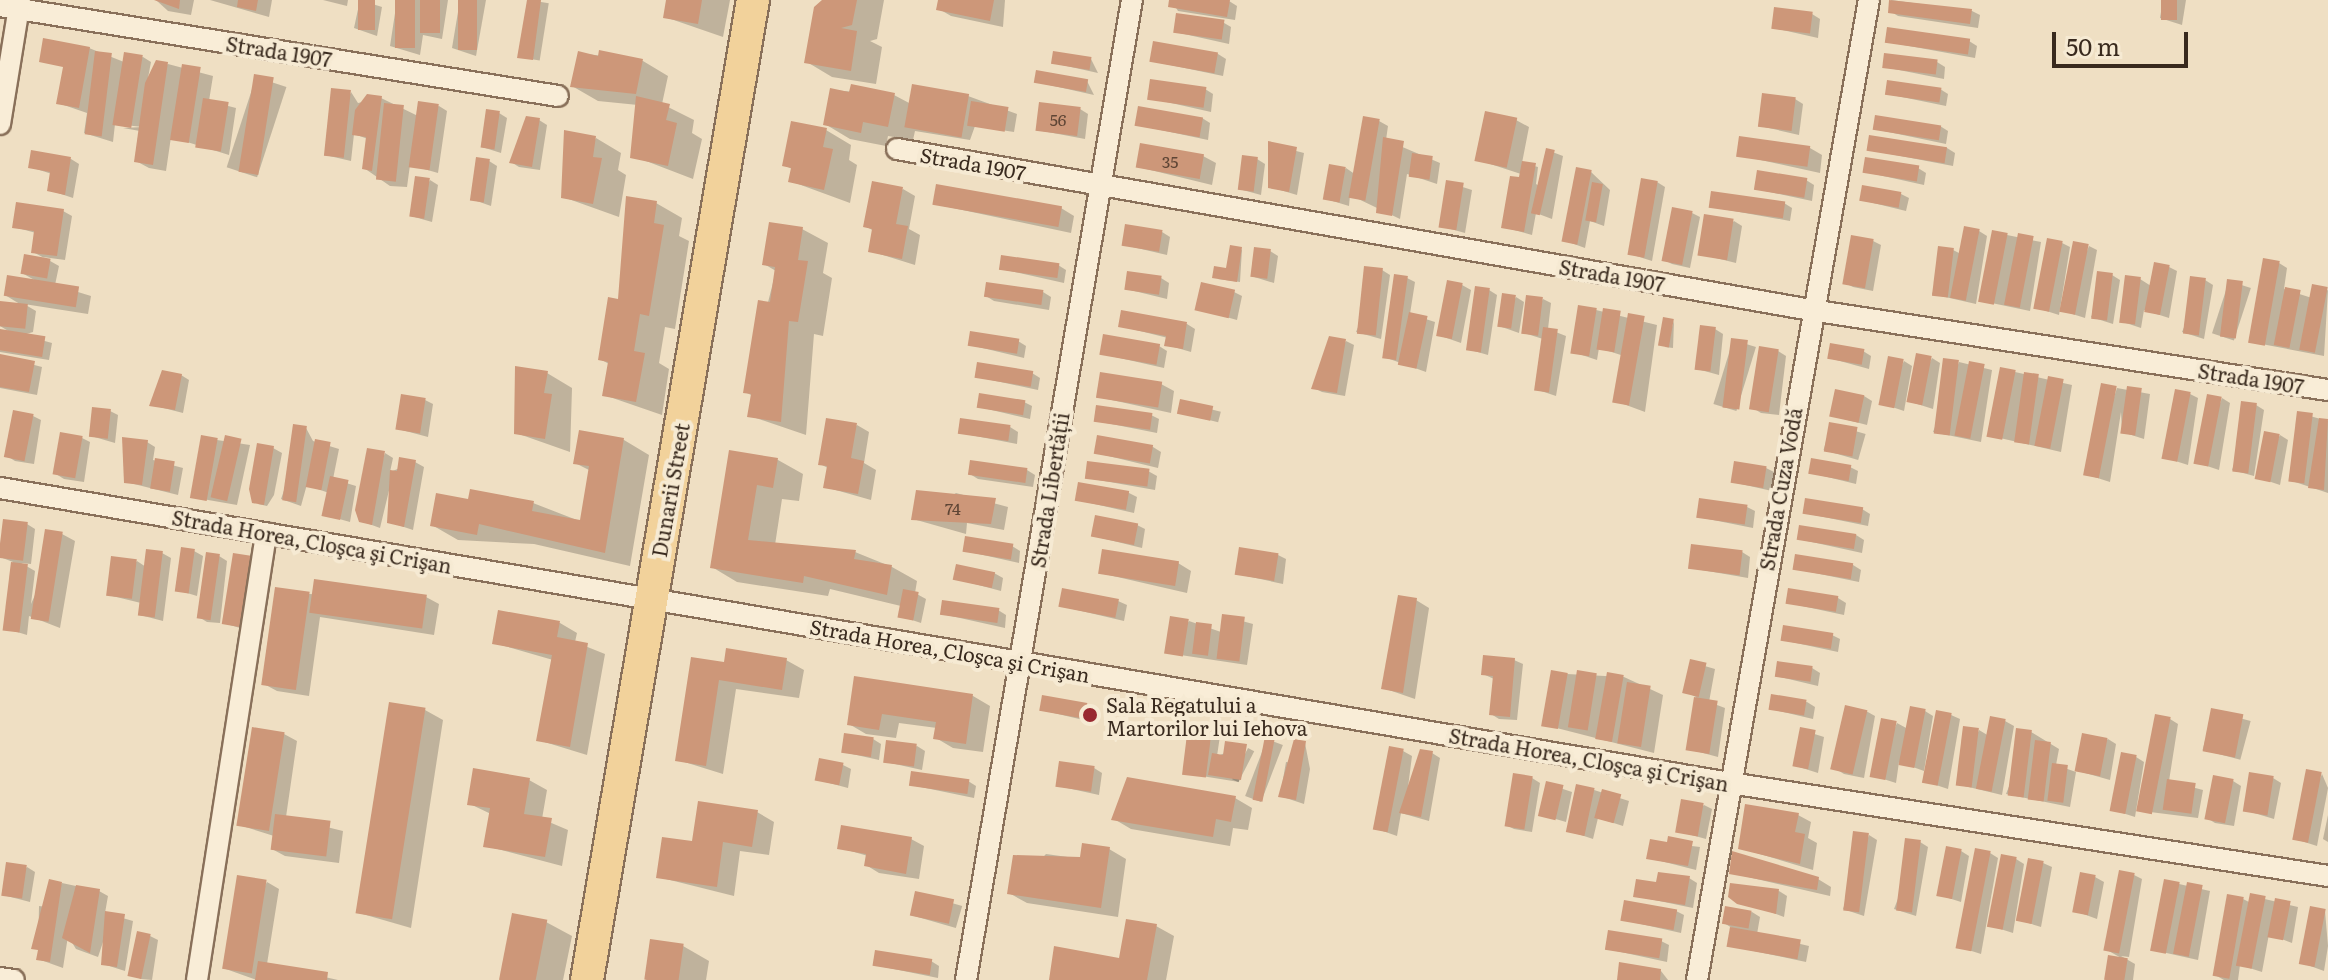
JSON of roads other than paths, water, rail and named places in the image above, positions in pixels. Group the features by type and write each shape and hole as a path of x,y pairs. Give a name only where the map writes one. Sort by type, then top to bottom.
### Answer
{"main road":[{"name":"Dunarii Street","path":"587,980 753,0"}],"street":[{"name":"Strada Libertății","path":"966,980 1098,185 1132,0"},
{"name":"Strada Cuza Vodă","path":"1697,980 1811,310 1869,0"},
{"name":"Strada 1907","path":"13,5 558,96"},
{"path":"0,124 13,5"},
{"name":"Strada 1907","path":"897,149 1811,310 2328,390"},
{"name":"Strada Horea, Cloşca şi Crişan","path":"0,488 1730,783 2328,876"},
{"path":"197,980 266,533"},
{"path":"0,978 14,980"}],"place":[{"name":"Sala Regatului a Martorilor lui Iehova","path":"1090,715"}]}
